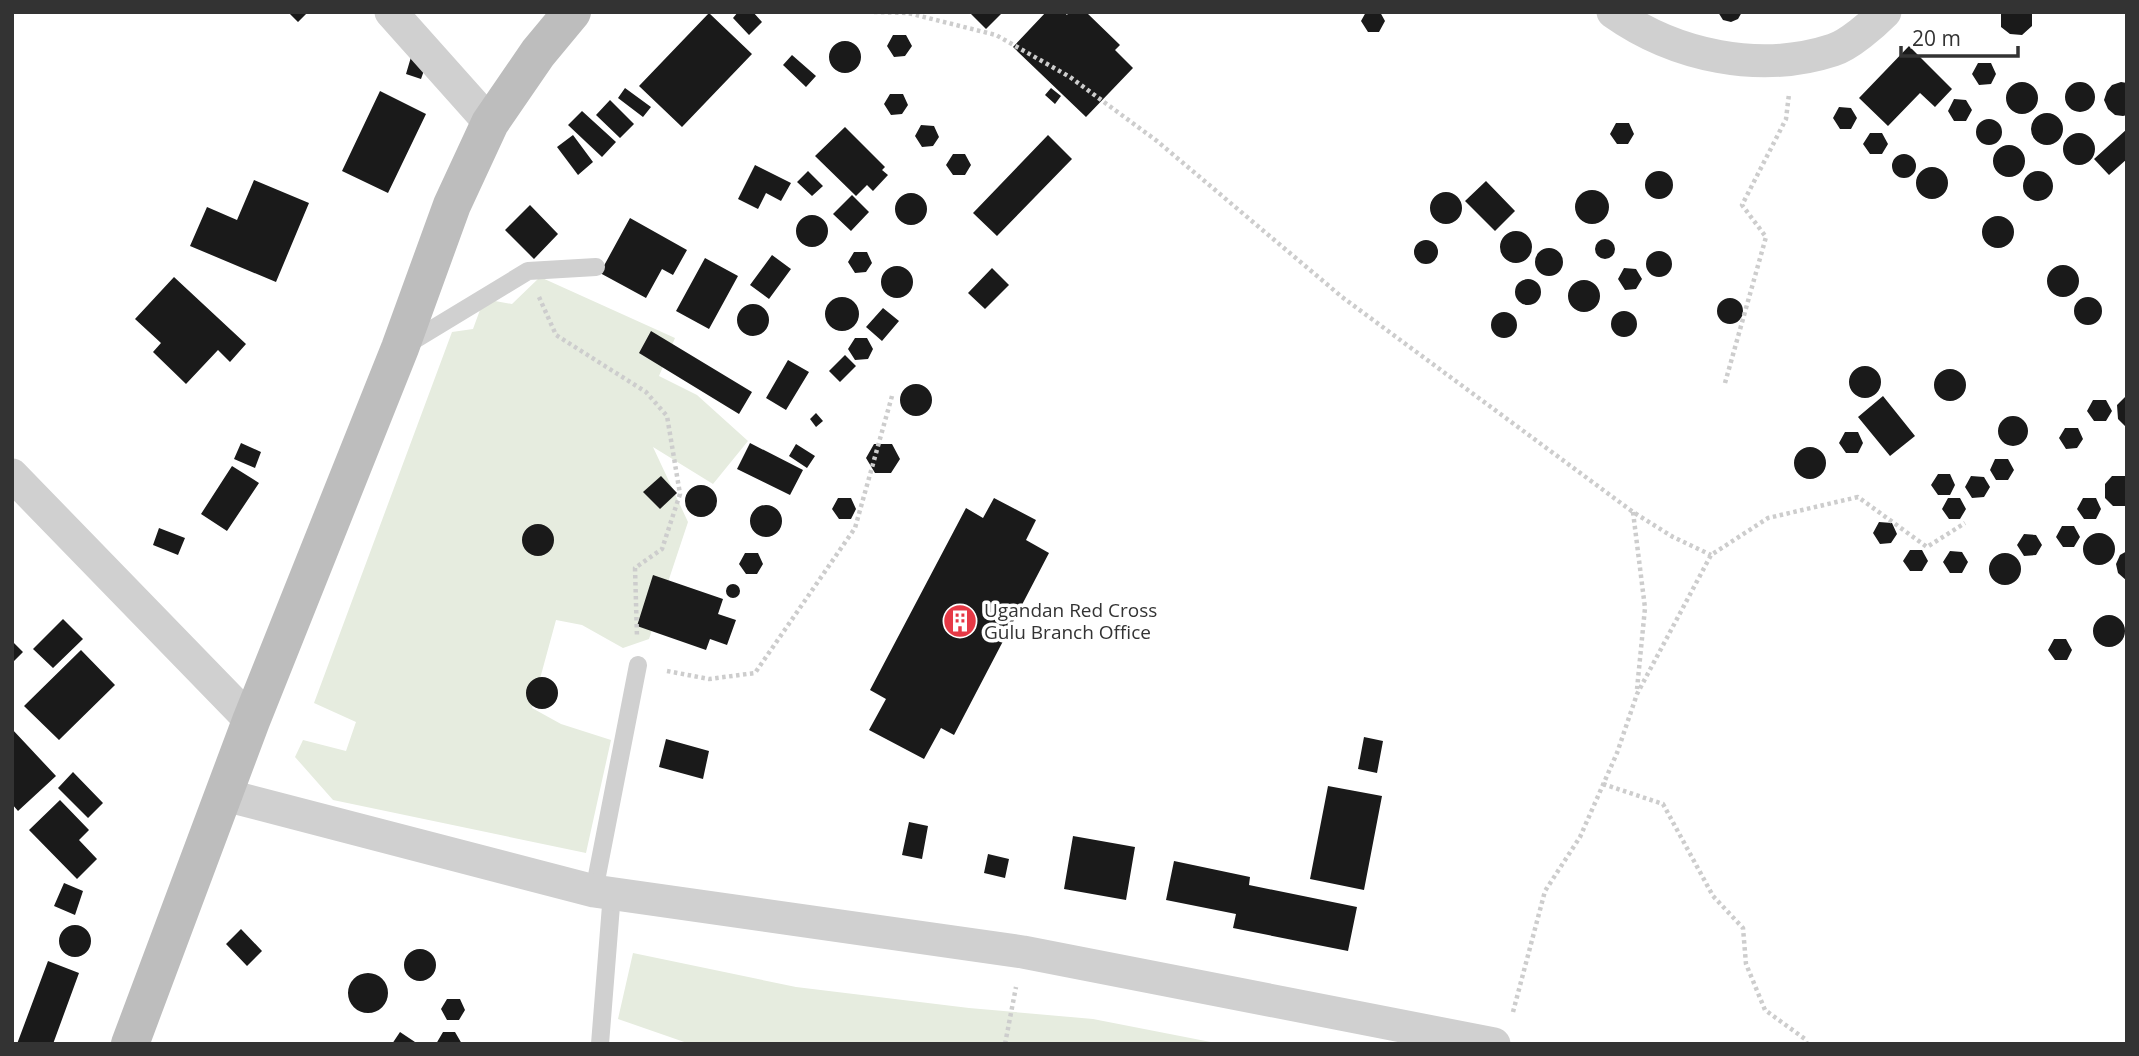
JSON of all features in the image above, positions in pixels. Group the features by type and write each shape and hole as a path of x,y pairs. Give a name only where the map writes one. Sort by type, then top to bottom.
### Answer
{"street":[{"path":"391,12 489,123"},
{"path":"130,1044 251,721 400,348 452,205 489,123 538,53 572,12"},
{"path":"1613,12 1636,28 1696,52 1754,61 1794,59 1836,49 1876,22 1885,12"},
{"path":"12,475 251,721"},
{"path":"225,795 603,892 1023,952 1502,1031"}],"lane":[{"path":"400,348 528,271 596,267"},
{"path":"600,1044 603,892 638,665"}],"path":[{"path":"874,12 908,13 996,35 1070,77 1157,141 1342,297 1633,512 1711,555"},
{"path":"1725,383 1766,237 1742,205 1786,119 1794,59"},
{"path":"528,271 556,335 646,392 667,416 680,494 662,549 635,568 638,665 709,679 755,673 855,528 892,396"},
{"path":"1502,1031 1545,891 1580,837 1617,752 1637,694 1711,555 1769,518 1858,497 1927,547 1965,523"},
{"path":"1633,512 1645,608 1637,694"},
{"path":"1602,784 1663,804 1713,896 1743,928 1746,964 1765,1010 1805,1039 1807,1044"},
{"path":"1005,1044 1023,952"}],"shaded area":[{"path":"540,277 675,338 659,376 697,395 748,441 713,484 653,447 688,522 649,639 623,648 582,625 556,620 532,708 561,724 611,740 586,853 333,800 295,757 303,740 346,751 356,722 314,703 452,332 473,329 484,299 512,304"},
{"path":"633,953 796,987 969,1008 1093,1019 1221,1044 690,1044 618,1019"}],"building":[{"path":"288,12 308,12 298,22"},
{"path":"738,12 753,12 762,22 749,35 733,18"},
{"path":"969,12 1003,12 986,29"},
{"path":"1046,12 1064,12 1067,15 1069,12 1086,12 1120,45 1115,50 1133,68 1086,117 1013,47"},
{"path":"1366,12 1380,12 1385,21 1379,32 1368,32 1361,21"},
{"path":"1718,12 1742,12 1738,19 1731,22 1723,20"},
{"path":"2001,12 2032,12 2032,26 2022,35 2010,34 2001,27"},
{"path":"709,13 752,54 682,127 639,86"},
{"path":"893,35 906,35 912,46 905,56 894,57 887,46"},
{"path":"845,41 856,46 861,57 856,68 845,73 834,68 829,57 834,46"},
{"path":"1909,46 1952,89 1935,107 1920,93 1888,126 1859,98"},
{"path":"792,55 816,76 806,87 783,65"},
{"path":"411,57 427,62 421,79 406,74"},
{"path":"1978,63 1991,63 1996,74 1991,84 1979,85 1972,74"},
{"path":"2022,82 2033,87 2038,98 2033,109 2022,114 2011,109 2006,98 2011,87"},
{"path":"2080,82 2091,86 2095,97 2091,108 2080,112 2069,108 2065,97 2069,86"},
{"path":"2127,83 2127,115 2123,116 2115,115 2104,100 2112,85"},
{"path":"625,88 651,107 643,117 618,98"},
{"path":"1051,88 1061,96 1055,104 1045,95"},
{"path":"380,91 426,114 388,193 342,171"},
{"path":"890,94 903,94 908,105 902,114 891,115 884,104"},
{"path":"1954,99 1966,100 1972,110 1966,121 1954,121 1948,111"},
{"path":"610,100 634,124 620,138 596,115"},
{"path":"1839,107 1851,108 1857,118 1851,129 1840,129 1833,118"},
{"path":"582,111 616,142 602,157 568,125"},
{"path":"2047,113 2058,118 2063,129 2058,140 2047,145 2036,140 2031,129 2036,118"},
{"path":"1989,119 1998,123 2002,132 1998,141 1989,145 1980,141 1976,132 1980,123"},
{"path":"1616,123 1629,123 1634,134 1628,144 1617,144 1610,134"},
{"path":"921,125 934,126 939,137 933,146 922,147 915,136"},
{"path":"845,127 885,167 882,170 888,175 873,191 867,185 856,196 815,156"},
{"path":"2127,129 2127,159 2109,175 2094,159"},
{"path":"1870,133 1882,133 1888,144 1882,154 1870,154 1863,144"},
{"path":"2079,133 2091,137 2095,149 2091,161 2079,165 2067,161 2063,149 2067,137"},
{"path":"573,135 593,162 578,175 557,147"},
{"path":"1048,135 1072,159 997,236 973,213"},
{"path":"2009,145 2020,150 2025,161 2020,172 2009,177 1998,172 1993,161 1998,150"},
{"path":"953,154 965,154 971,165 965,175 953,175 946,165"},
{"path":"1904,154 1912,158 1916,166 1912,174 1904,178 1896,174 1892,166 1896,158"},
{"path":"755,165 791,183 781,201 766,193 758,209 738,199"},
{"path":"1932,167 1943,172 1948,183 1943,194 1932,199 1921,194 1916,183 1921,172"},
{"path":"808,171 823,186 812,196 797,182"},
{"path":"1659,171 1669,175 1673,185 1669,195 1659,199 1649,195 1645,185 1649,175"},
{"path":"2038,171 2049,175 2053,186 2049,197 2038,201 2027,197 2023,186 2027,175"},
{"path":"254,180 309,203 276,282 190,246 207,207 237,220"},
{"path":"1486,181 1515,211 1495,231 1465,201"},
{"path":"1592,190 1604,195 1609,207 1604,219 1592,224 1580,219 1575,207 1580,195"},
{"path":"1446,192 1457,197 1462,208 1457,219 1446,224 1435,219 1430,208 1435,197"},
{"path":"911,193 922,198 927,209 922,220 911,225 900,220 895,209 900,198"},
{"path":"852,195 869,212 851,231 833,214"},
{"path":"530,205 558,234 534,259 505,230"},
{"path":"812,215 823,220 828,231 823,242 812,247 801,242 796,231 801,220"},
{"path":"1998,216 2009,221 2014,232 2009,243 1998,248 1987,243 1982,232 1987,221"},
{"path":"630,218 687,250 673,275 662,269 646,298 600,273"},
{"path":"1516,231 1527,236 1532,247 1527,258 1516,263 1505,258 1500,247 1505,236"},
{"path":"1605,239 1612,242 1615,249 1612,256 1605,259 1598,256 1595,249 1598,242"},
{"path":"1426,240 1434,244 1438,252 1434,260 1426,264 1418,260 1414,252 1418,244"},
{"path":"1549,248 1559,252 1563,262 1559,272 1549,276 1539,272 1535,262 1539,252"},
{"path":"1659,251 1668,255 1672,264 1668,273 1659,277 1650,273 1646,264 1650,255"},
{"path":"854,252 867,252 872,263 866,272 855,273 848,262"},
{"path":"772,255 791,269 769,299 750,285"},
{"path":"705,258 738,276 709,329 676,311"},
{"path":"2063,265 2074,270 2079,281 2074,292 2063,297 2052,292 2047,281 2052,270"},
{"path":"897,266 908,271 913,282 908,293 897,298 886,293 881,282 886,271"},
{"path":"992,268 1009,285 985,309 968,293"},
{"path":"1624,268 1636,269 1642,279 1636,289 1625,290 1618,279"},
{"path":"174,277 246,344 230,362 218,350 186,384 153,352 161,343 135,319"},
{"path":"1528,279 1537,283 1541,292 1537,301 1528,305 1519,301 1515,292 1519,283"},
{"path":"1584,280 1595,285 1600,296 1595,307 1584,312 1573,307 1568,296 1573,285"},
{"path":"842,297 854,302 859,314 854,326 842,331 830,326 825,314 830,302"},
{"path":"2088,297 2098,301 2102,311 2098,321 2088,325 2078,321 2074,311 2078,301"},
{"path":"1730,298 1739,302 1743,311 1739,320 1730,324 1721,320 1717,311 1721,302"},
{"path":"753,304 764,309 769,320 764,331 753,336 742,331 737,320 742,309"},
{"path":"883,308 899,321 882,341 866,327"},
{"path":"1624,311 1633,315 1637,324 1633,333 1624,337 1615,333 1611,324 1615,315"},
{"path":"1504,312 1513,316 1517,325 1513,334 1504,338 1495,334 1491,325 1495,316"},
{"path":"651,331 752,392 739,414 639,353"},
{"path":"855,338 867,338 873,349 868,359 855,360 848,349"},
{"path":"845,355 856,366 840,382 829,371"},
{"path":"788,360 809,372 786,410 766,398"},
{"path":"1865,366 1876,371 1881,382 1876,393 1865,398 1854,393 1849,382 1854,371"},
{"path":"1950,369 1961,374 1966,385 1961,396 1950,401 1939,396 1934,385 1939,374"},
{"path":"916,384 927,389 932,400 927,411 916,416 905,411 900,400 905,389"},
{"path":"2127,395 2127,428 2118,419 2117,405"},
{"path":"1883,396 1915,436 1890,456 1858,417"},
{"path":"2093,400 2106,400 2112,411 2106,421 2094,421 2087,411"},
{"path":"816,413 823,421 816,427 810,419"},
{"path":"2013,416 2024,420 2028,431 2024,442 2013,446 2002,442 1998,431 2002,420"},
{"path":"2065,428 2078,428 2083,439 2077,448 2066,449 2059,438"},
{"path":"1845,432 1858,432 1863,443 1858,453 1846,453 1839,443"},
{"path":"241,443 261,452 255,468 234,459"},
{"path":"750,443 803,470 790,495 737,469"},
{"path":"796,444 815,456 807,468 789,456"},
{"path":"874,444 892,444 900,459 891,473 875,473 866,458"},
{"path":"1810,447 1821,452 1826,463 1821,474 1810,479 1799,474 1794,463 1799,452"},
{"path":"1995,459 2008,459 2014,470 2008,480 1996,480 1990,470"},
{"path":"232,466 259,483 227,531 201,514"},
{"path":"1938,474 1950,474 1955,485 1950,495 1938,495 1931,485"},
{"path":"661,476 677,493 660,509 643,492"},
{"path":"1971,476 1984,477 1990,487 1984,497 1972,498 1965,487"},
{"path":"2112,476 2127,476 2125,506 2113,506 2105,498 2105,484"},
{"path":"701,485 712,490 717,501 712,512 701,517 690,512 685,501 690,490"},
{"path":"838,498 851,498 856,509 851,519 839,519 832,509"},
{"name":"Ugandan Red Cross Gulu Branch Office","path":"994,498 1036,520 1026,540 1049,553 954,735 941,728 924,759 869,730 886,699 870,690 966,508 983,518"},
{"path":"1948,498 1960,498 1966,509 1960,519 1949,519 1942,509"},
{"path":"2083,498 2096,498 2101,509 2096,519 2084,519 2077,509"},
{"path":"766,505 777,510 782,521 777,532 766,537 755,532 750,521 755,510"},
{"path":"1879,522 1892,523 1897,534 1891,543 1880,544 1873,533"},
{"path":"538,524 549,529 554,540 549,551 538,556 527,551 522,540 527,529"},
{"path":"2062,526 2074,526 2080,537 2074,547 2063,547 2056,537"},
{"path":"159,528 185,538 178,555 153,545"},
{"path":"2099,533 2110,538 2115,549 2110,560 2099,565 2088,560 2083,549 2088,538"},
{"path":"2024,534 2036,535 2042,545 2036,555 2024,556 2017,545"},
{"path":"1910,550 1922,550 1928,561 1922,571 1910,571 1903,561"},
{"path":"1950,551 1962,552 1968,562 1962,573 1950,573 1943,562"},
{"path":"2127,551 2127,581 2118,573 2116,564 2120,555"},
{"path":"745,553 758,553 763,564 757,574 746,574 739,564"},
{"path":"2005,553 2016,558 2021,569 2016,580 2005,585 1994,580 1989,569 1994,558"},
{"path":"653,575 723,599 718,614 736,620 727,645 710,639 706,650 637,626"},
{"path":"730,584 736,584 740,591 736,598 730,598 726,594 726,588"},
{"path":"2109,615 2120,620 2125,631 2120,642 2109,647 2098,642 2093,631 2098,620"},
{"path":"63,619 83,639 53,668 33,649"},
{"path":"2054,639 2066,639 2072,650 2067,660 2055,660 2048,650"},
{"path":"12,641 23,652 12,663"},
{"path":"81,650 115,685 59,740 24,706"},
{"path":"542,677 553,682 558,693 553,704 542,709 531,704 526,693 531,682"},
{"path":"12,729 56,776 18,811 12,804"},
{"path":"1364,737 1383,741 1377,773 1358,769"},
{"path":"666,739 709,751 703,779 659,767"},
{"path":"73,772 103,803 88,818 58,788"},
{"path":"1328,786 1382,796 1364,890 1310,879"},
{"path":"60,800 89,830 79,840 97,859 77,879 29,830"},
{"path":"909,822 928,826 922,859 902,855"},
{"path":"1073,836 1135,847 1126,900 1064,889"},
{"path":"988,854 1009,859 1005,878 984,873"},
{"path":"1174,861 1250,877 1249,885 1357,907 1348,951 1233,928 1236,914 1166,900"},
{"path":"64,883 83,891 75,915 54,906"},
{"path":"75,925 86,930 91,941 86,952 75,957 64,952 59,941 64,930"},
{"path":"241,929 262,951 247,966 226,944"},
{"path":"420,949 431,954 436,965 431,976 420,981 409,976 404,965 409,954"},
{"path":"48,961 79,973 53,1044 17,1044"},
{"path":"368,973 376,974 382,979 387,985 387,1001 382,1007 376,1012 368,1013 360,1012 354,1007 349,1001 348,993 349,985 354,979 360,974"},
{"path":"447,999 460,999 465,1010 459,1020 447,1020 441,1009"},
{"path":"400,1032 418,1044 392,1044"},
{"path":"443,1032 455,1032 462,1044 436,1044"}],"place":[{"name":"Ugandan Red Cross Gulu Branch Office","path":"960,621"}]}
